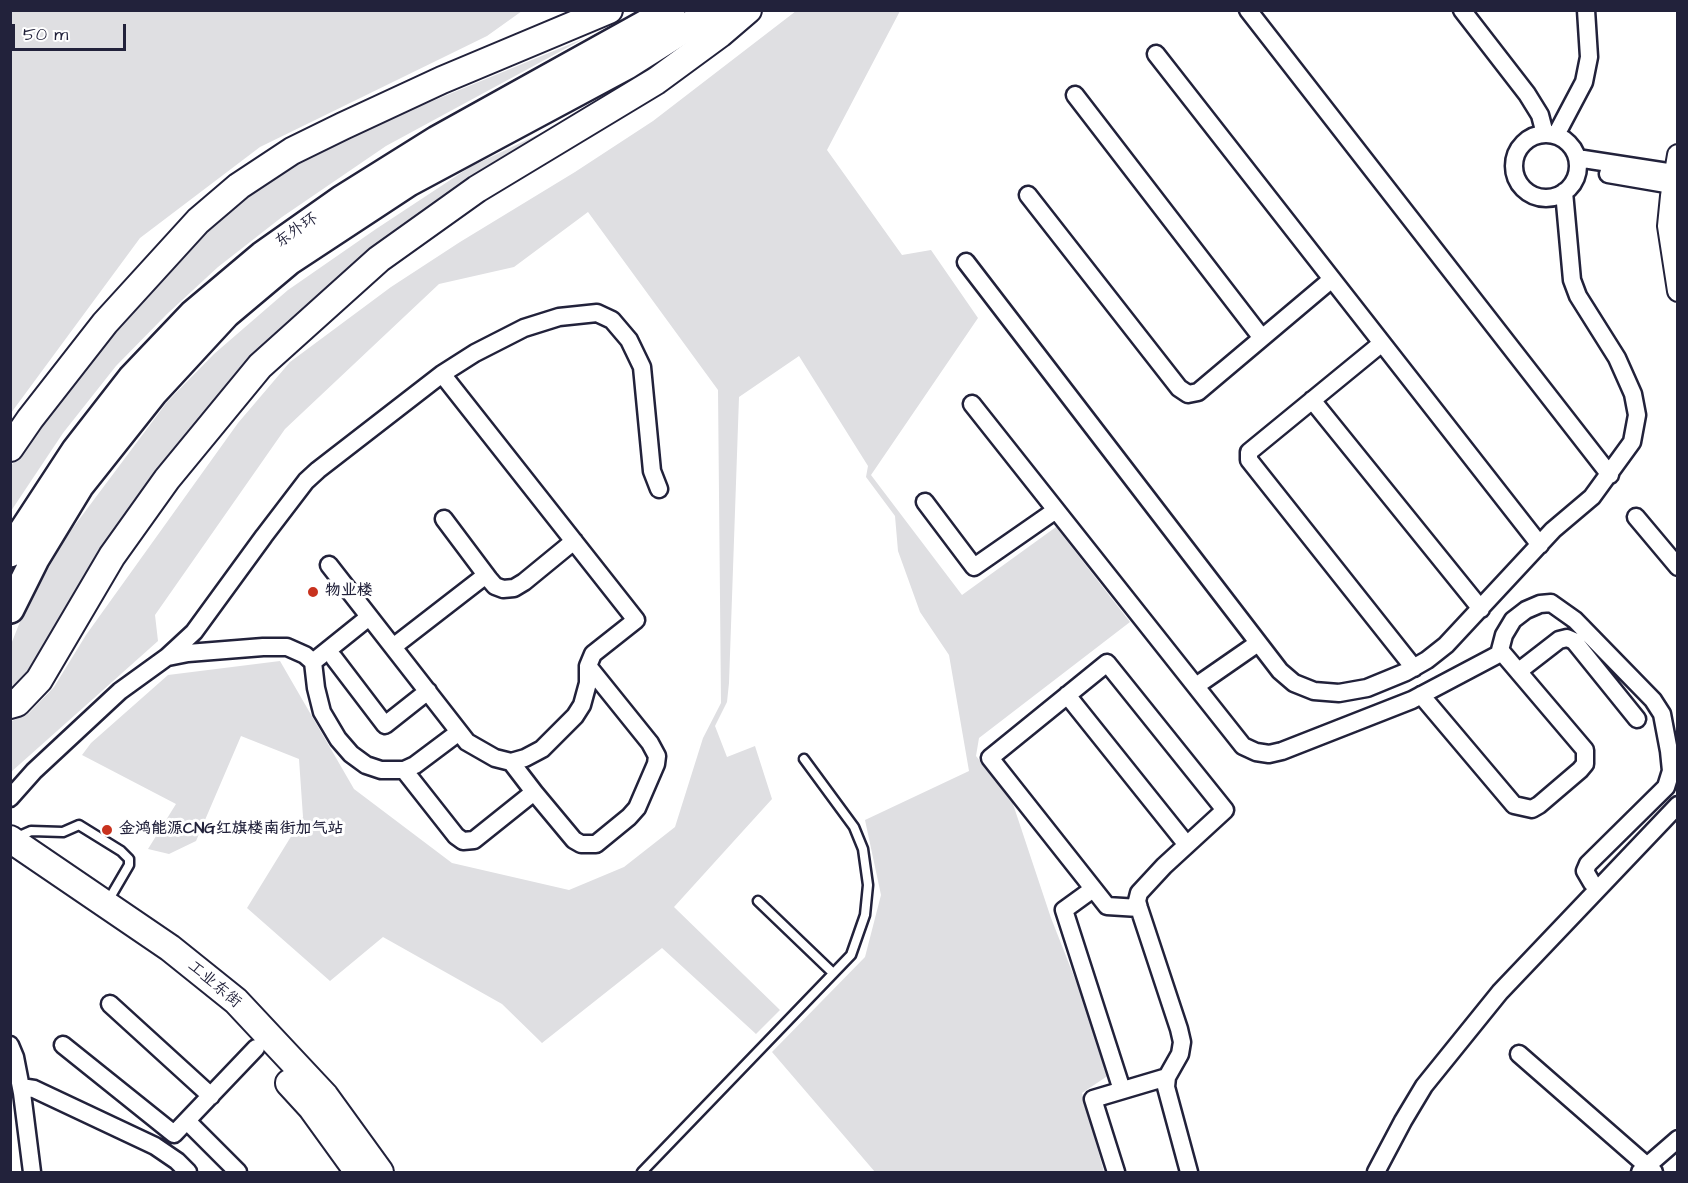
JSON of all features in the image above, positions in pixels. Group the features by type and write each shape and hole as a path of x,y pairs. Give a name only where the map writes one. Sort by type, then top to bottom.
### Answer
{"highway":[{"name":"东外环","path":"10,553 76,450 132,378 193,314 263,255 341,200 437,140 671,10"},
{"path":"10,609 35,559 80,485 153,393 226,314 289,261 409,182 627,65 714,10"}],"main road":[{"path":"10,448 105,323 198,221 238,186 292,152 343,126 442,80 609,10"},
{"path":"10,705 17,703 39,680 112,556 167,478 260,366 379,259 477,189 656,81 720,34 748,10"},
{"name":"工业东街","path":"11,839 170,948 236,1001 325,1096 380,1173"},
{"name":"工业东街","path":"10,851 161,959 225,1014 311,1107 358,1173"}],"street":[{"path":"1248,10 1610,475"},
{"path":"1462,10 1527,94 1550,135"},
{"path":"1550,135 1584,82 1589,57 1586,10"},
{"path":"1156,54 1540,545"},
{"path":"1076,95 1262,338"},
{"path":"1535,135 1550,135 1565,140 1572,148 1577,163 1575,179 1564,192 1550,198 1540,198 1521,187 1513,168 1514,158 1519,148 1535,135"},
{"path":"1577,163 1675,171 1668,226 1677,291"},
{"path":"966,262 1280,671 1294,683 1314,691 1340,693 1367,688 1414,668 1446,645 1553,530 1592,497 1632,442 1637,415 1633,394 1617,358 1578,296 1572,280 1564,192"},
{"path":"1028,195 1179,388 1188,394 1198,392 1332,279"},
{"path":"10,798 34,771 120,691 167,657 194,632 306,481 442,374 475,353 524,328 559,317 597,313 612,320 629,340 642,367 652,471 659,489"},
{"path":"1382,343 1249,452 1249,460 1414,668"},
{"path":"329,565 467,742 495,758 511,762 542,749 575,716 582,705 588,683 588,666 593,654 636,620 442,374"},
{"path":"1312,400 1481,609"},
{"path":"972,404 1243,746 1256,752 1269,754 1421,695 1499,654 1504,635 1513,620 1526,610 1540,604 1551,603 1575,620 1653,700 1662,714 1671,771 1666,787 1588,864 1585,871 1587,876 1599,888"},
{"path":"925,502 974,567 1056,510"},
{"path":"1636,517 1677,567"},
{"path":"444,519 495,586 503,589 514,588 524,582 574,541"},
{"path":"393,647 486,575"},
{"path":"313,662 369,617"},
{"path":"1519,671 1559,640 1567,638 1574,641 1637,719"},
{"path":"1196,686 1258,643"},
{"path":"167,657 188,653 263,647 287,647 305,655 313,662 322,712 338,739 351,754 366,765 381,770 404,770 415,765 459,732"},
{"path":"1421,695 1514,805 1532,809 1580,770 1586,756 1585,750 1500,650"},
{"path":"334,658 385,725 428,691"},
{"path":"1139,908 1107,906 990,758 1107,663 1225,810 1139,893 1137,901 1182,1042 1180,1054 1167,1077 1166,1087 1189,1173"},
{"path":"511,762 574,840 581,844 596,844 637,808 656,764 657,756 650,743 588,666"},
{"path":"1067,695 1187,845"},
{"path":"404,770 456,836 463,841 474,840 534,792"},
{"path":"1376,1173 1402,1121 1424,1086 1500,992 1677,805"},
{"path":"1093,889 1064,910 1122,1090"},
{"path":"110,1004 210,1096"},
{"path":"10,1045 21,1087 32,1173"},
{"path":"63,1045 174,1134 256,1048"},
{"path":"1519,1054 1647,1171 1677,1139"},
{"path":"1116,1173 1093,1099 1167,1077"},
{"path":"21,1087 34,1089 155,1146 177,1161 188,1173"},
{"path":"187,1121 238,1173"}],"lane":[{"path":"642,1173 851,955 865,915 868,885 863,849 855,827 804,759"},
{"path":"11,839 31,831 63,832 79,825 122,851 129,859 129,865 110,895 108,901 110,907"},
{"path":"758,901 833,973"}],"shaded area":[{"path":"11,10 522,11 487,36 260,147 140,238 11,413"},
{"path":"796,11 900,11 827,150 902,255 931,250 978,318 871,475 962,595 1056,527 1130,622 979,738 976,756 1012,801 1051,918 1112,1073 1082,1093 1104,1172 875,1172 772,1052 865,957 881,895 865,820 969,771 949,655 920,612 898,551 895,516 866,477 868,466 799,356 739,397 729,683 727,702 715,726 727,757 755,746 772,799 674,907 780,1010 756,1034 662,948 542,1043 502,1004 383,937 330,981 247,908 303,817 299,759 241,736 196,841 169,854 148,849 176,804 82,755 91,743 168,675 280,661 354,789 452,863 569,890 624,867 675,827 703,738 721,703 718,390 588,212 514,267 439,284 285,429 155,615 158,641 11,772 10,722 29,713 54,687 86,635 238,423 290,362 391,287 653,121"},
{"path":"585,38 386,146 282,217 218,267 116,366 63,433 11,511 11,466 73,380 153,288 205,233 251,195 307,157 372,126"},
{"path":"583,113 474,176 381,242 304,308 237,375 117,525 28,674 11,693 10,647 23,614 66,537 167,402 214,354 288,290 470,167"}],"place":[{"name":"物业楼","path":"313,592"},
{"name":"金鸿能源CNG红旗楼南街加气站","path":"107,830"}]}
